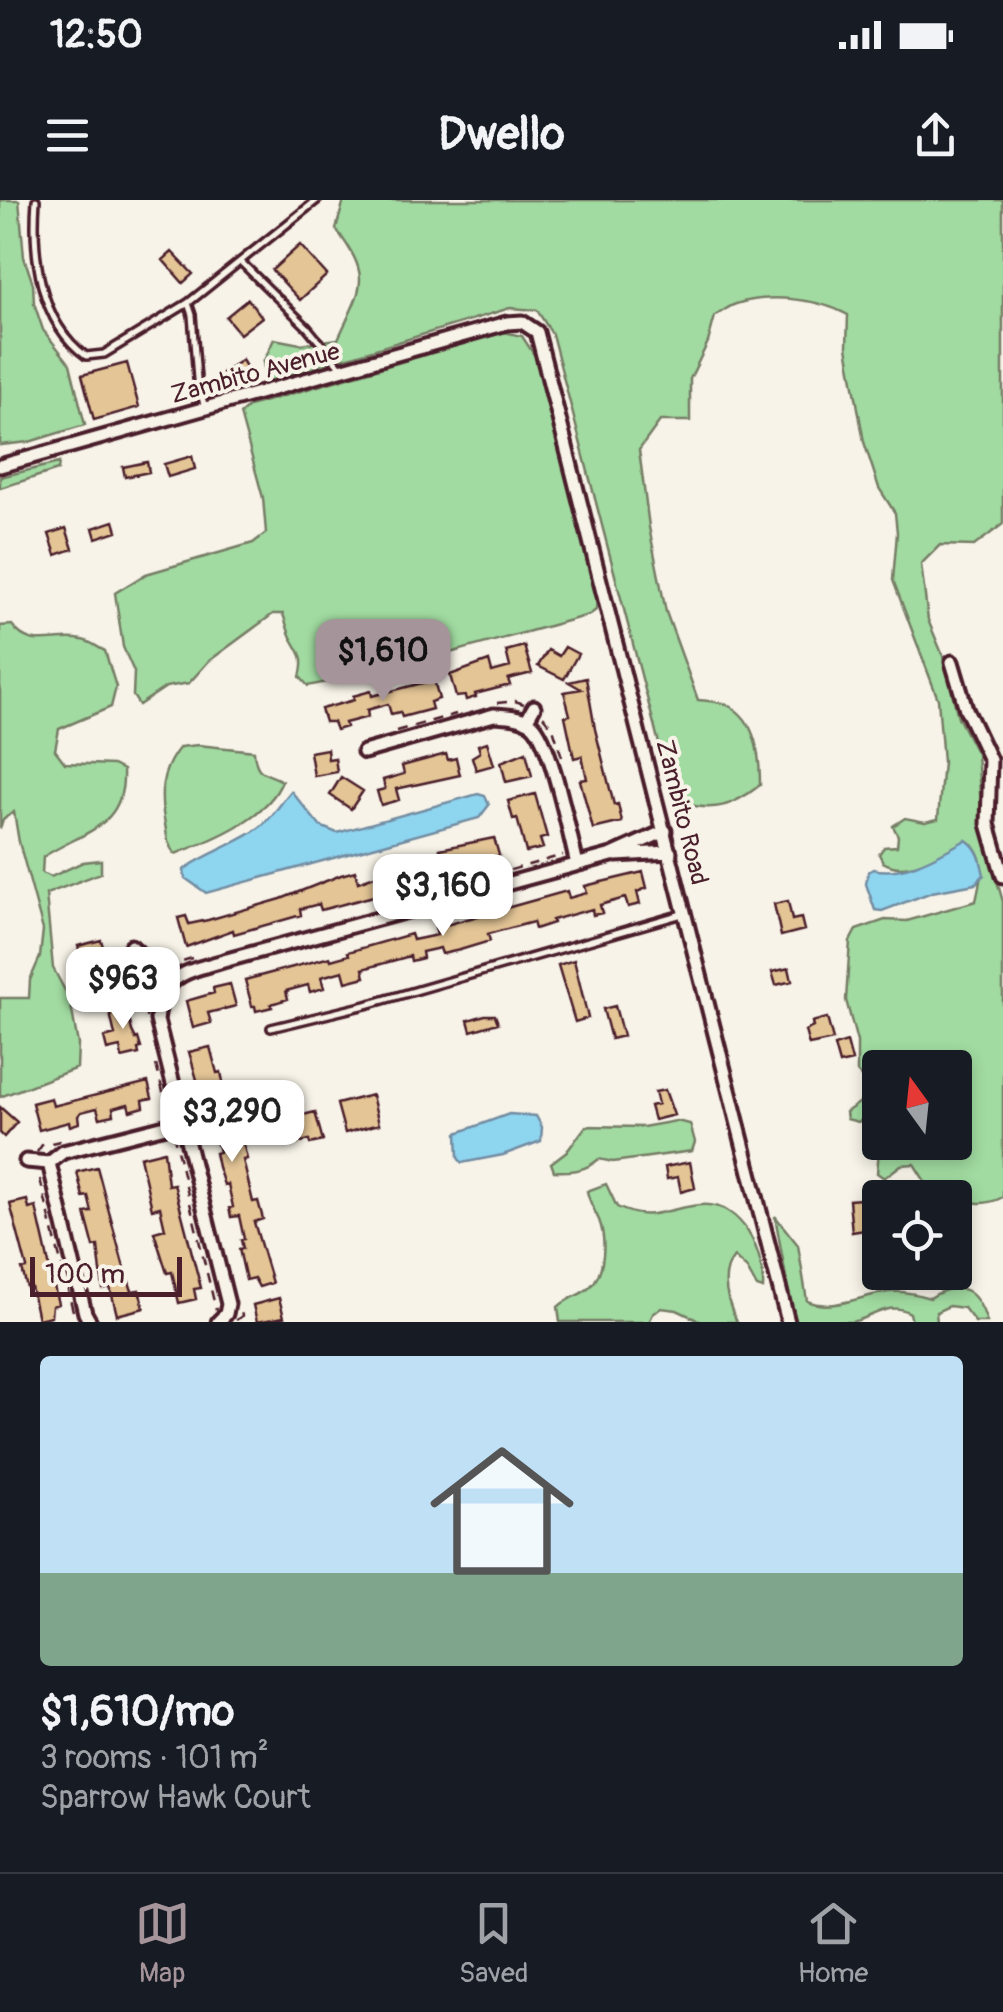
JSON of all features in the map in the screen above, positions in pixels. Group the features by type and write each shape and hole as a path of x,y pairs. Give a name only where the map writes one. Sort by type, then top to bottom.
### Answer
{"street":[{"name":"Zambito Avenue","path":"0,466 507,323 522,322"},
{"name":"Zambito Road","path":"522,322 537,332 546,359 788,1322"},
{"path":"952,662 966,709 990,760 988,824 1003,876"},
{"path":"526,721 534,707"},
{"path":"364,752 494,716 515,716 526,721 542,736 546,747 575,859"},
{"path":"612,855 665,831"},
{"path":"218,1321 226,1314 228,1304 176,1124 157,1020 160,1000 170,982 184,972 575,859 670,852"},
{"path":"131,946 170,982"},
{"path":"26,1161 49,1163 62,1152 176,1124"},
{"path":"49,1163 90,1322"}],"lane":[{"path":"36,200 34,246 54,318 71,345 86,356 104,354 188,303 317,200"},
{"path":"241,262 307,326 343,371"},
{"path":"188,303 197,378 206,409"},
{"path":"271,1028 366,1005 686,912"}],"path":[{"path":"493,704 515,701 534,707 552,724 564,768"},
{"path":"387,733 457,713"},
{"path":"427,893 575,859"},
{"path":"147,1027 145,1012 150,983 168,965 196,957"},
{"path":"155,1060 176,1124 218,1321"}],"green space":[{"path":"0,200 19,200 24,257 33,284 34,303 43,330 70,364 85,425 29,442 0,445"},
{"path":"344,200 1003,200 1003,524 974,546 940,545 921,564 928,620 943,656 958,717 977,754 983,831 1003,902 1003,1197 972,1202 972,1180 924,1180 914,1164 901,1165 884,1178 877,1173 878,1160 972,1160 972,1050 862,1050 862,1078 857,1072 857,1042 846,1000 850,941 856,930 885,920 907,921 976,901 981,868 978,853 966,840 937,856 903,867 883,862 879,854 884,847 897,846 893,826 905,818 925,822 938,819 943,762 938,699 893,580 895,513 879,488 864,442 847,347 848,315 823,305 779,298 736,304 715,316 708,342 690,379 690,421 660,421 639,450 666,612 698,700 722,703 746,720 759,763 760,785 741,798 713,807 679,803 668,778 552,334 537,310 510,308 267,382 263,363 274,339 300,344 338,339 353,306 359,272 336,229"},
{"path":"504,332 522,336 535,356 597,596 596,610 395,668 308,686 300,677 301,656 283,614 273,614 209,661 189,683 166,687 139,705 133,696 134,672 123,647 115,593 146,574 253,543 266,533 263,498 240,414 249,406"},
{"path":"59,463 58,470 0,488 0,477"},
{"path":"12,625 27,638 82,640 105,651 116,687 111,707 59,729 55,750 65,763 113,765 123,770 122,789 110,816 43,857 42,873 51,877 83,862 101,860 101,873 46,894 53,968 70,1000 78,1044 77,1068 0,1097 0,998 29,998 43,930 14,812 3,819 0,829 0,626"},
{"path":"180,747 254,751 259,769 282,781 275,794 251,817 221,835 175,854 167,836 163,784 168,765"},
{"path":"862,1101 862,1120 847,1119 846,1112"},
{"path":"676,1121 690,1124 695,1142 692,1151 613,1162 599,1159 572,1171 554,1171 551,1163 568,1150 586,1126 643,1127"},
{"path":"606,1184 617,1207 629,1212 650,1214 689,1206 716,1206 740,1221 755,1246 763,1289 757,1287 747,1269 734,1257 726,1281 737,1322 702,1322 677,1310 661,1308 649,1322 560,1322 558,1307 586,1290 599,1273 603,1236 587,1191"},
{"path":"775,1216 798,1245 807,1301 837,1304 894,1292 930,1298 948,1290 966,1290 978,1302 987,1322 975,1322 964,1308 949,1306 936,1312 937,1322 912,1322 910,1313 894,1308 850,1322 794,1322"}],"water":[{"path":"291,791 320,826 337,833 478,794 485,796 489,805 479,818 206,893 185,878 184,870 189,866 259,828"},
{"path":"966,840 977,851 984,875 975,884 932,892 882,911 875,910 866,884 868,872 909,867"},
{"path":"509,1114 536,1116 542,1127 541,1141 503,1155 462,1163 458,1158 457,1133"}],"building":[{"path":"300,245 327,275 300,300 272,270"},
{"path":"172,252 193,274 183,283 163,260"},
{"path":"248,299 262,317 240,334 226,317"},
{"path":"242,360 248,370 227,381 222,373"},
{"path":"127,363 139,407 94,420 82,375"},
{"path":"192,456 195,469 168,477 164,464"},
{"path":"147,462 149,472 125,477 123,467"},
{"path":"114,521 117,531 96,538 93,528"},
{"path":"66,528 73,549 56,555 49,534"},
{"path":"524,646 532,673 508,679 510,685 475,694 476,697 456,697 450,675 489,661 492,672 510,667 506,651"},
{"path":"565,647 578,654 564,679 538,666 548,650 559,656"},
{"path":"586,678 614,805 618,804 622,822 593,829 580,780 587,779 582,756 574,758 565,716 570,715 564,692 581,689 569,682"},
{"path":"434,680 439,699 430,702 432,709 402,717 400,712 391,714 388,704 367,710 368,717 345,723 346,727 336,730 333,722 325,722 321,709 354,700 353,696 371,691 372,696"},
{"path":"487,742 494,765 476,770 472,757 480,752 478,745"},
{"path":"327,749 328,759 335,758 337,772 314,776 310,752"},
{"path":"526,752 532,776 506,782 501,762"},
{"path":"446,754 448,760 456,758 460,775 396,789 399,800 381,805 377,791 385,789 383,780 404,774 402,766"},
{"path":"341,777 363,791 351,809 330,795"},
{"path":"535,794 547,837 540,839 543,848 526,852 508,801"},
{"path":"494,838 499,855 489,857 491,863 456,873 455,867 424,875 426,882 321,910 319,904 300,909 301,915 234,934 233,930 186,947 178,918 186,916 189,924 208,920 281,899 341,875 355,871 358,882 441,852 440,849"},
{"path":"643,872 647,888 637,892 640,904 628,907 625,898 600,905 602,913 593,915 592,909 535,929 533,922 488,934 490,941 460,950 442,954 440,948 422,952 423,958 411,961 410,956 363,969 365,977 346,982 343,971 321,977 324,988 310,992 308,985 286,991 288,999 271,1004 272,1007 256,1011 252,1006 245,980 330,957 331,960 411,934 413,940 437,935 435,928 567,891 569,898 587,893 585,886"},
{"path":"788,901 792,920 801,918 804,930 781,936 774,904"},
{"path":"101,940 104,950 97,952 102,974 112,972 119,990 96,995 88,963 83,965 78,946"},
{"path":"574,960 588,1018 575,1022 558,965"},
{"path":"789,968 792,981 776,985 772,972"},
{"path":"230,984 236,1006 208,1013 211,1023 193,1028 186,1001"},
{"path":"132,1003 135,1012 128,1014 141,1048 139,1054 122,1058 120,1047 107,1050 104,1038 115,1035 109,1009"},
{"path":"615,1006 623,1036 611,1039 603,1009"},
{"path":"495,1015 498,1023 471,1031 468,1020"},
{"path":"827,1018 833,1040 809,1045 805,1031 813,1027 812,1022"},
{"path":"847,1042 852,1061 839,1064 834,1046"},
{"path":"210,1047 217,1073 221,1072 234,1136 241,1134 253,1202 258,1201 263,1219 254,1222 272,1283 259,1287 254,1278 246,1280 239,1249 243,1248 244,1239 239,1216 231,1217 228,1184 224,1185 218,1167 214,1130 209,1131 203,1090 189,1052"},
{"path":"148,1082 152,1098 143,1100 144,1107 130,1111 128,1104 113,1108 114,1115 100,1118 97,1108 81,1112 79,1123 39,1130 32,1103 51,1098 53,1106"},
{"path":"665,1090 674,1115 654,1120 650,1106 658,1104 655,1092"},
{"path":"372,1095 379,1124 345,1133 337,1104"},
{"path":"0,1107 17,1122 4,1137 0,1133"},
{"path":"315,1112 323,1141 286,1146 279,1121"},
{"path":"164,1151 168,1185 174,1184 201,1288 194,1289 196,1299 179,1303 172,1272 167,1273 154,1232 165,1229 160,1207 152,1209 140,1157"},
{"path":"690,1162 695,1188 681,1192 678,1177 667,1179 665,1167"},
{"path":"97,1167 132,1291 139,1290 144,1308 117,1315 110,1287 103,1289 98,1246 94,1247 85,1213 92,1212 88,1196 83,1197 77,1172"},
{"path":"861,1199 862,1230 852,1232 849,1200"},
{"path":"27,1200 29,1209 36,1207 58,1304 52,1306 51,1316 38,1319 31,1287 27,1288 22,1269 27,1268 10,1204"},
{"path":"279,1298 284,1317 257,1322 253,1305"}]}
